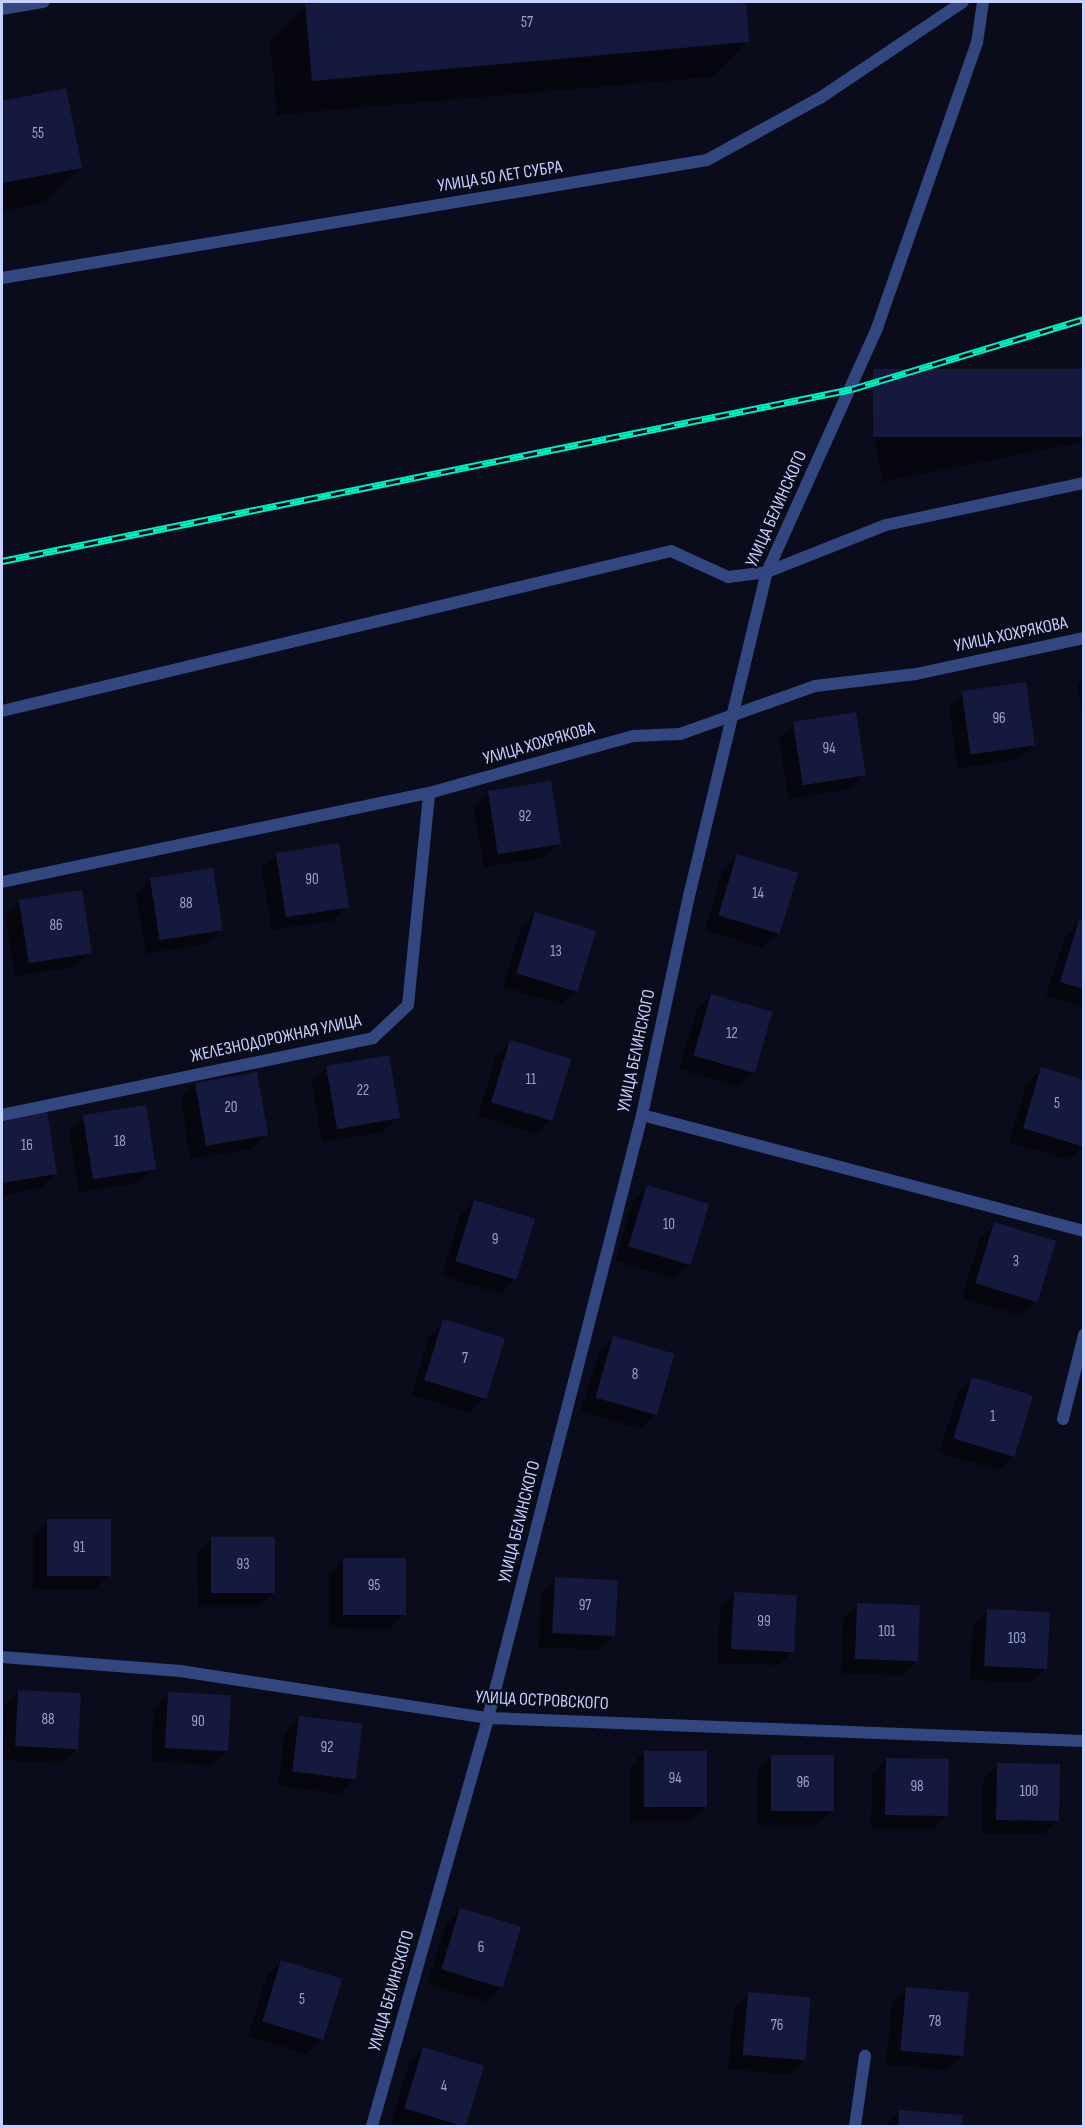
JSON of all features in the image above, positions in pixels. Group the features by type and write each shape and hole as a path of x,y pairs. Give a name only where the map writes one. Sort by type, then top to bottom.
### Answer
{"street":[{"path":"2,9 44,2"},
{"name":"УЛИЦА 50 ЛЕТ СУБРА","path":"2,278 707,160 820,98 963,2"},
{"name":"УЛИЦА БЕЛИНСКОГО","path":"372,2127 488,1718 642,1115 731,715 767,572 852,389 877,328 977,43 983,2"},
{"path":"2,711 671,550 728,577 767,572 886,525 1083,483"},
{"name":"УЛИЦА ХОХРЯКОВА","path":"2,882 429,793 633,736 680,734 815,686 916,674 1083,638"},
{"name":"ЖЕЛЕЗНОДОРОЖНАЯ УЛИЦА","path":"2,1114 373,1038 408,1005 429,793"},
{"path":"642,1115 1083,1231"},
{"path":"1063,1419 1083,1335"},
{"name":"УЛИЦА ОСТРОВСКОГО","path":"2,1657 180,1671 488,1718 1083,1741"},
{"path":"855,2127 865,2056"}],"building":[{"path":"336,2 746,2 749,42 312,81 305,4"},
{"path":"66,88 82,168 2,183 2,101"},
{"path":"873,369 1084,369 1084,437 873,437"},
{"path":"1026,682 1035,745 971,754 962,691"},
{"path":"856,712 866,775 803,785 793,722"},
{"path":"551,781 561,844 498,854 488,791"},
{"path":"339,843 349,907 286,917 276,853"},
{"path":"737,854 798,873 779,934 718,915"},
{"path":"213,868 223,930 160,940 150,878"},
{"path":"82,890 92,953 29,963 19,900"},
{"path":"535,912 596,931 577,992 516,973"},
{"path":"1079,920 1084,922 1084,989 1060,982"},
{"path":"711,994 773,1012 755,1073 693,1056"},
{"path":"510,1040 571,1059 552,1121 491,1102"},
{"path":"389,1055 400,1118 337,1129 326,1066"},
{"path":"1041,1067 1084,1080 1084,1147 1023,1128"},
{"path":"257,1072 268,1135 206,1146 195,1083"},
{"path":"146,1105 156,1169 93,1179 83,1115"},
{"path":"47,1112 57,1174 2,1183 2,1119"},
{"path":"647,1185 709,1204 690,1265 628,1246"},
{"path":"474,1200 535,1219 516,1280 455,1261"},
{"path":"994,1222 1056,1241 1037,1302 975,1283"},
{"path":"443,1319 505,1338 486,1399 424,1380"},
{"path":"613,1336 675,1354 657,1415 595,1398"},
{"path":"972,1377 1033,1396 1014,1457 953,1438"},
{"path":"47,1519 111,1519 111,1576 47,1576"},
{"path":"211,1537 275,1537 275,1593 211,1593"},
{"path":"343,1558 406,1558 406,1615 343,1615"},
{"path":"555,1577 618,1580 615,1636 552,1633"},
{"path":"734,1592 797,1595 794,1652 731,1649"},
{"path":"857,1603 920,1605 918,1661 855,1659"},
{"path":"987,1609 1050,1612 1047,1669 984,1666"},
{"path":"18,1690 81,1693 78,1749 15,1746"},
{"path":"168,1692 231,1695 228,1751 165,1748"},
{"path":"299,1716 363,1724 356,1779 292,1772"},
{"path":"644,1751 707,1751 707,1807 644,1807"},
{"path":"771,1755 834,1755 834,1811 771,1811"},
{"path":"886,1758 949,1759 948,1816 885,1815"},
{"path":"997,1763 1060,1764 1059,1821 996,1820"},
{"path":"460,1908 521,1927 502,1988 441,1969"},
{"path":"281,1960 342,1979 323,2040 262,2021"},
{"path":"906,1987 969,1992 963,2056 900,2051"},
{"path":"748,1992 811,1997 805,2060 743,2055"},
{"path":"423,2047 484,2066 466,2126 404,2108"},
{"path":"899,2110 963,2115 962,2126 898,2126"}],"railway":[{"path":"2,561 852,389 1084,319"}]}
